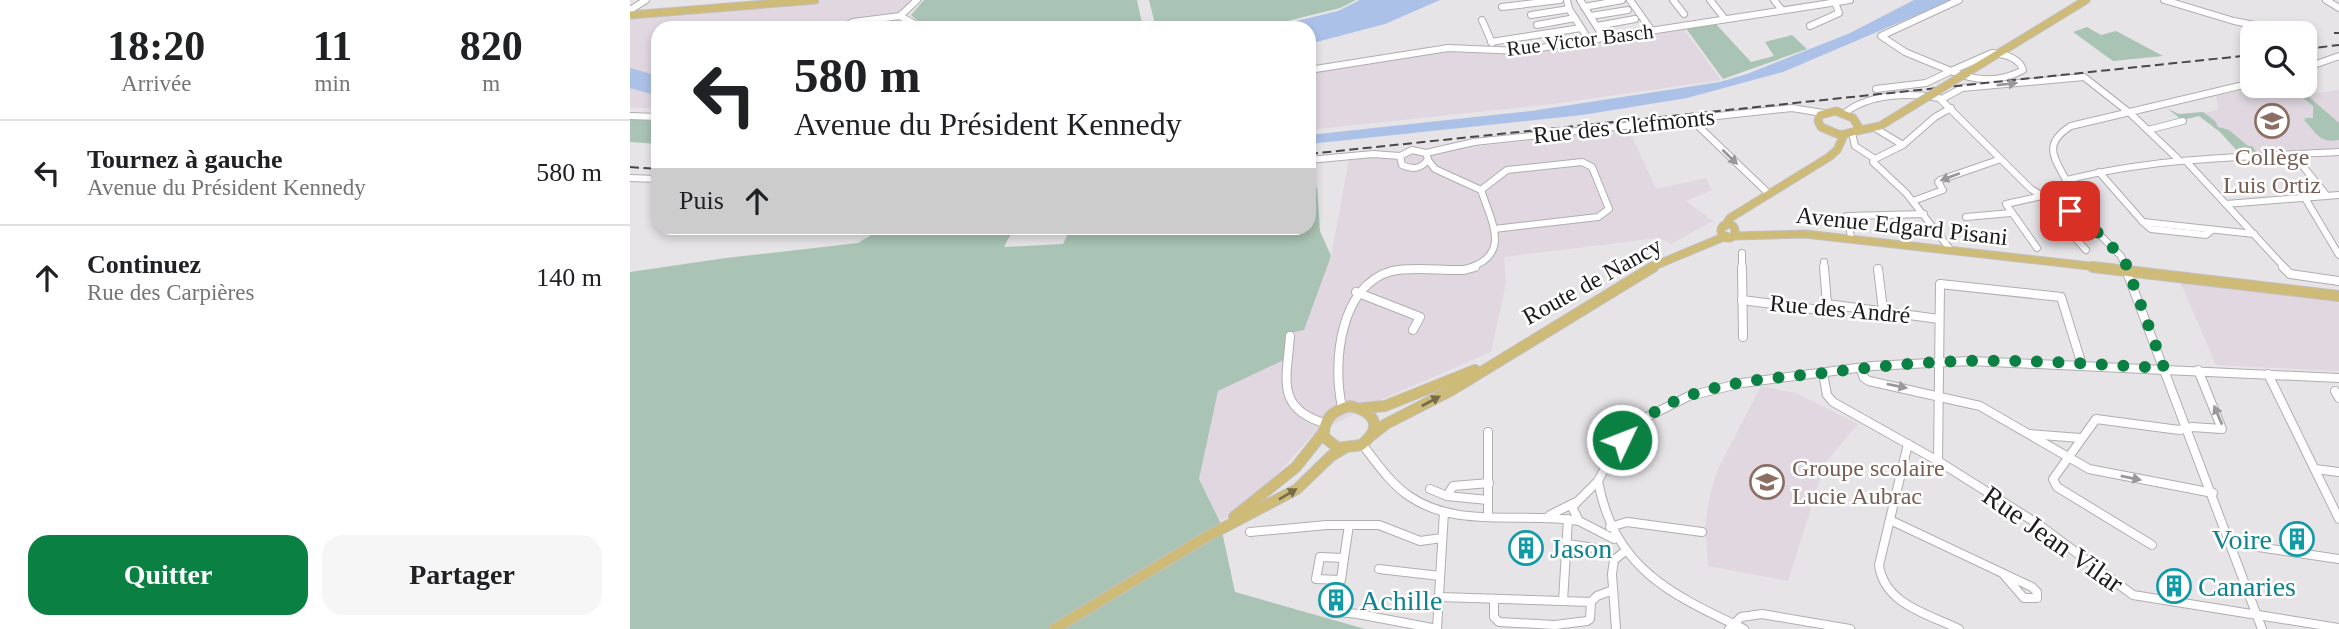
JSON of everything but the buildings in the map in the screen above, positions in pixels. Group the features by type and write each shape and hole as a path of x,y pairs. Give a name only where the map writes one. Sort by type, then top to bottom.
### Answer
{"main road":[{"path":"630,12 658,15 815,0"},
{"path":"1829,132 1875,128 1884,124 2086,0"},
{"path":"1829,157 1833,143 1829,132 1819,124 1823,113 1845,113 1852,131"},
{"path":"1729,231 1735,215 1829,157 1852,131 1884,124"},
{"name":"Avenue Edgard Pisani","path":"1729,231 1753,236 1796,234 1851,237 2339,296"},
{"name":"Route de Nancy","path":"1372,435 1385,424 1451,390 1645,270 1697,250 1729,231"},
{"name":"Route de Nancy","path":"1363,408 1391,404 1493,362"},
{"path":"1054,629 1206,537 1297,489 1331,456 1343,449 1363,444 1372,435 1374,419 1363,408 1342,407 1331,413 1317,444 1277,484 1206,537"},
{"path":"1323,428 1329,443 1343,449"}],"street":[{"path":"630,12 646,0"},
{"path":"862,21 900,16 916,0"},
{"path":"1502,7 1560,0"},
{"path":"1567,0 1569,9 1589,40"},
{"path":"1580,0 1604,38"},
{"path":"1584,6 1622,0"},
{"path":"1630,0 1652,31"},
{"path":"1672,0 1684,14"},
{"path":"1710,0 1725,19"},
{"path":"1774,0 1782,10"},
{"name":"Rue Victor Basch","path":"1316,69 1441,49 1514,51 1850,0"},
{"path":"1876,89 1926,83 1952,71 1999,51 2022,64 2020,73 1975,79 1952,71 1918,59 1882,38 1881,34 1942,5 1959,0"},
{"path":"2164,0 2240,22"},
{"path":"2326,0 2339,8"},
{"path":"1811,26 1839,13 1838,1"},
{"path":"1531,15 1569,9"},
{"path":"1591,16 1628,10"},
{"path":"900,16 909,21"},
{"path":"1536,25 1575,18"},
{"path":"1597,26 1635,19"},
{"path":"1482,20 1492,51"},
{"path":"1491,42 1581,28"},
{"path":"2317,64 2339,56"},
{"path":"1942,99 1962,88 2084,77 2129,112 2183,161 2290,274 2339,281"},
{"path":"2038,248 2006,204 2049,199 2069,191 2067,180 2053,155 2053,143 2059,133 2076,123 2240,87"},
{"path":"1845,113 1857,103 1921,96 1942,99 2001,159 2049,199 2107,241 2124,259 2262,629"},
{"name":"Rue des Clefmonts","path":"1427,157 1453,144 1802,108 1823,113"},
{"path":"1875,159 1903,145 1935,117 1951,108"},
{"path":"630,116 651,117"},
{"path":"1691,120 1769,194"},
{"path":"2148,130 2183,121"},
{"path":"1875,128 1903,145"},
{"path":"1852,131 1855,146 1875,159 1874,162 1913,201 1950,249"},
{"path":"1316,159 1373,154 1400,156 1412,150 1427,157 1436,169 1481,190 1494,229 1496,248 1492,255 1478,265 1462,271 1389,272 1373,278 1356,292 1347,314 1339,352 1337,375 1342,407"},
{"path":"2067,180 2099,172 2183,161 2339,152"},
{"path":"2294,155 2327,196"},
{"path":"1400,156 1399,161 1404,166 1419,167 1461,181"},
{"path":"1419,167 1427,157"},
{"path":"1913,201 1943,190 1938,182 1940,180 2001,159"},
{"path":"1481,190 1507,170 1582,162 1592,167 1609,209 1598,217 1494,229"},
{"path":"2099,172 2151,229 2206,236 2212,230 2254,234"},
{"path":"630,178 651,179"},
{"path":"2226,204 2339,195"},
{"path":"2305,198 2339,255"},
{"path":"2049,199 2046,205 2085,250"},
{"path":"1966,217 2011,213"},
{"path":"1851,237 1847,216 1924,214"},
{"path":"1742,253 1743,337"},
{"path":"1824,262 1827,304"},
{"path":"1878,269 1883,310"},
{"path":"2316,279 2325,294"},
{"path":"1938,461 1940,284 2061,298 2082,365"},
{"path":"1356,292 1420,317 1413,330"},
{"name":"Rue des André","path":"1742,300 1820,310 1827,304 1939,319"},
{"path":"1290,336 1287,396 1290,406 1299,415 1323,428"},
{"path":"1549,516 1583,497 1598,481 1606,462 1626,435 1643,419 1671,403 1731,385 1860,368 1940,362 2164,368 2339,378"},
{"path":"1860,368 1864,378 1870,381 1940,395 1988,409 2098,471 2213,494"},
{"path":"2152,545 2057,487 2053,479 2096,419 2188,430 2192,427 2222,429 2198,370"},
{"name":"Rue Jean Vilar","path":"1823,373 1827,395 1840,406 1938,461 2038,524 2133,595 2339,628"},
{"path":"2268,374 2339,519"},
{"path":"1488,432 1488,516"},
{"path":"2030,434 2080,438"},
{"path":"1363,444 1400,489 1423,504 1444,512 1488,516 1549,516 1584,522 1597,521 1601,507 1598,481"},
{"path":"1908,444 1879,565 1889,591 1897,599 1959,629"},
{"path":"2315,469 2339,472"},
{"path":"1447,496 1453,486 1489,483"},
{"path":"1430,489 1447,496 1488,500"},
{"path":"1583,497 1595,499 1601,507 1614,539 1624,552 1680,597 1732,627 1744,629"},
{"path":"1574,503 1573,512 1584,522 1614,539"},
{"path":"1330,611 1357,611 1422,628 1437,629 1444,512"},
{"path":"1563,601 1568,519"},
{"path":"1889,520 2004,575"},
{"path":"1610,527 1627,522 1702,532"},
{"path":"1344,558 1349,525"},
{"path":"1250,532 1380,525 1420,541 1442,538"},
{"path":"2231,543 2339,558"},
{"path":"1567,544 1595,548"},
{"path":"1616,629 1614,560 1624,552"},
{"path":"1379,569 1406,570 1418,576 1440,576"},
{"path":"1494,600 1494,617 1499,622 1555,625 1587,621 1590,619 1591,602 1597,596 1613,590"},
{"path":"1438,597 1591,602"},
{"path":"1732,627 1741,616 1752,614 1850,629"}],"shaded area":[{"path":"827,0 911,0 901,21 651,21 651,108 630,107 630,17 699,14"},
{"path":"1683,28 1721,80 1552,104 1316,129 1316,71 1447,51 1515,55"},
{"name":"Collège Luis Ortiz","path":"2339,90 2339,149 2241,155 2220,132 2199,116 2182,120 2168,109 2179,114 2209,112 2218,109 2216,96 2240,91 2240,98 2317,98 2317,93"},
{"path":"1629,130 1656,189 1706,178 1712,190 1686,201 1713,221 1671,244 1659,238 1504,257 1506,283 1491,352 1387,397 1313,435 1258,495 1220,522 1199,479 1218,391 1286,359 1290,333 1331,256 1349,160"},
{"path":"2179,279 2339,300 2339,371 2216,365"},
{"name":"Groupe scolaire Lucie Aubrac","path":"1761,386 1796,393 1858,424 1825,463 1788,581 1708,566 1705,526 1710,494 1718,469"}],"green space":[{"path":"924,0 1137,0 1142,21 918,21 911,15"},
{"path":"1149,0 1356,0 1340,8 1287,21 1154,21"},
{"path":"1715,23 1751,62 1774,56 1765,42 1792,35 1807,49 1723,79 1685,27"},
{"path":"2087,27 2101,35 2116,31 2163,56 2113,61 2073,32"},
{"path":"2303,98 2310,98 2339,123 2339,140 2324,139 2304,120 2313,118 2313,106"},
{"path":"2168,109 2179,114 2203,112 2215,121 2218,127 2229,130 2248,146 2252,146 2258,154 2241,155 2220,132 2199,116 2182,120"},
{"path":"630,119 651,120 651,144 630,142"},
{"path":"1316,187 1320,231 1331,256 1304,330 1290,333 1286,359 1218,391 1199,479 1220,522 1235,592 1365,629 630,629 630,272 858,243 871,235 1010,235 1004,247 1063,244 1068,235 1316,235"}],"water":[{"path":"1360,0 1440,0 1385,24 1316,42 1316,21 1296,21 1338,11"},
{"path":"1914,0 1952,0 1783,72 1687,98 1582,115 1316,143 1316,134 1531,111 1720,82 1850,33"},
{"path":"630,68 651,74 651,94 630,88"}],"railway":[{"path":"2334,33 2339,33"},
{"path":"2317,48 2339,45"},
{"path":"1316,153 2240,56"},
{"path":"630,167 651,168"}],"place":[{"name":"Collège Luis Ortiz","path":"2272,121"},
{"name":"Groupe scolaire Lucie Aubrac","path":"1767,482"},
{"name":"Voire","path":"2297,539"},
{"name":"Jason","path":"1526,548"},
{"name":"Canaries","path":"2174,586"},
{"name":"Achille","path":"1336,600"}],"route":[{"path":"1622,440 1643,419 1671,403 1710,390 1770,378 1872,366 1970,361 2164,368 2126,262 2092,227 2070,211"}]}
